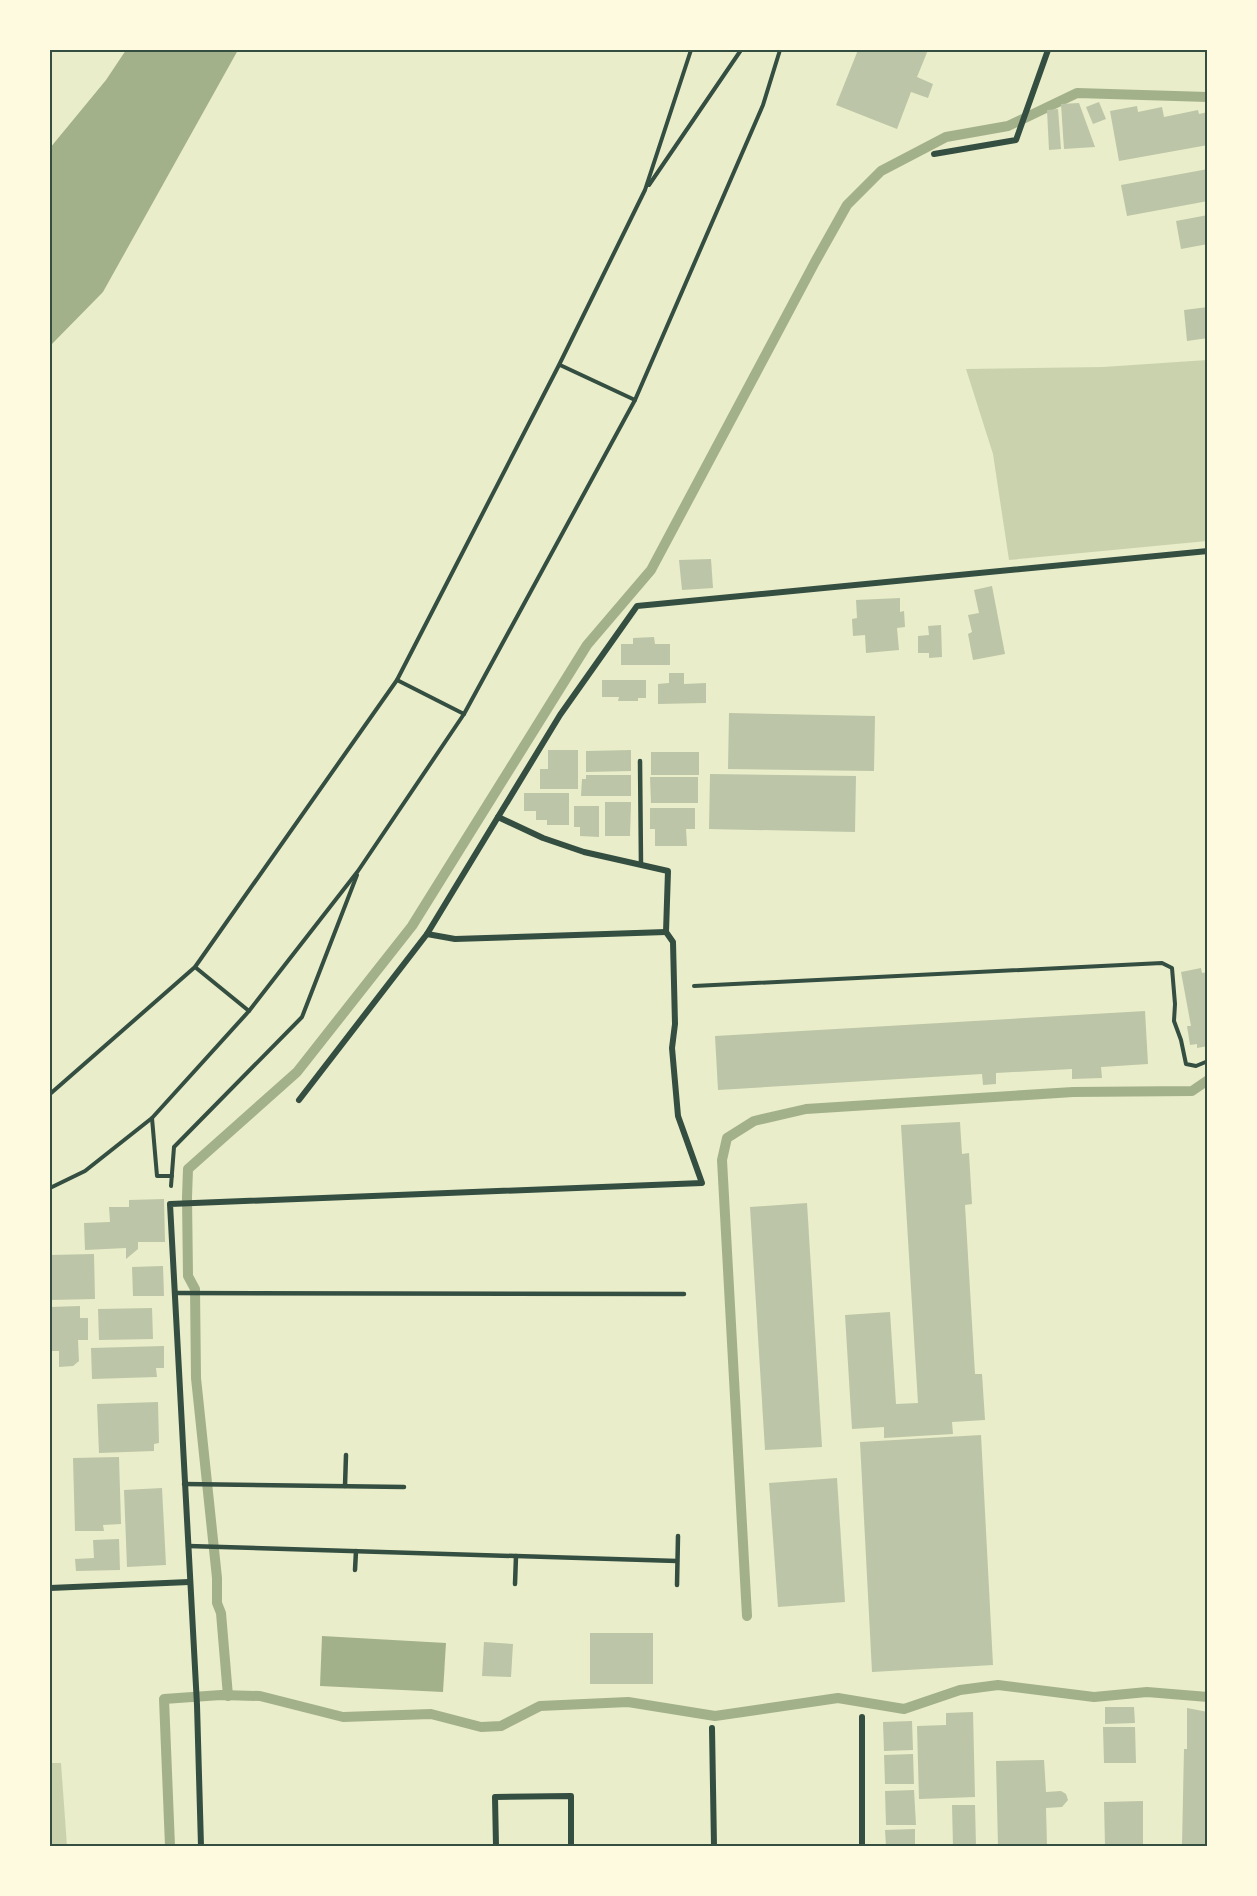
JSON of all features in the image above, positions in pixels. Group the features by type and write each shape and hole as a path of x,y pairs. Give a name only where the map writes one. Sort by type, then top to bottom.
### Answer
{"street":[{"path":"934,154 1016,140 1048,50"},
{"path":"299,1100 426,934 560,715 637,606 1208,551"},
{"path":"201,1846 197,1705 170,1204 702,1183 678,1116 672,1048 675,1024 673,942 666,932 668,871 584,852 543,838 498,817"},
{"path":"426,934 455,939 666,932"},
{"path":"50,1588 189,1582"},
{"path":"862,1717 862,1846"},
{"path":"712,1728 714,1846"},
{"path":"496,1846 495,1797 560,1796 571,1796 571,1846"}],"lane":[{"path":"640,761 641,865"},
{"path":"176,1293 684,1294"},
{"path":"345,1486 346,1455"},
{"path":"184,1484 404,1487"},
{"path":"677,1585 678,1536"},
{"path":"188,1546 677,1561"},
{"path":"355,1570 356,1551"},
{"path":"515,1584 516,1556"}],"path":[{"path":"50,1094 195,967 397,680 559,365 645,190 691,50"},
{"path":"645,190 741,50"},
{"path":"50,1188 85,1170 152,1118 249,1011 358,871 464,714 635,400 763,105 780,50"},
{"path":"559,365 635,400"},
{"path":"397,680 464,714"},
{"path":"170,1204 174,1147 302,1017 358,871"},
{"path":"686,987 1162,963 1172,968 1174,1021 1186,1064 1196,1066 1208,1061"},
{"path":"195,967 249,1011"},
{"path":"152,1118 157,1176 172,1176"}],"shaded area":[{"path":"126,50 238,50 103,292 50,346 50,148 106,80"},
{"path":"1207,360 1207,541 1009,560 993,454 966,369 1103,367"},
{"path":"322,1636 446,1643 443,1692 320,1686"},
{"path":"50,1763 61,1763 67,1846 50,1846"}],"building":[{"path":"858,50 928,50 917,77 933,84 928,98 911,92 897,129 836,105"},
{"path":"1099,102 1106,119 1093,124 1086,107"},
{"path":"1079,103 1095,147 1064,149 1061,104"},
{"path":"1137,106 1138,112 1162,107 1164,117 1198,110 1199,114 1208,112 1208,145 1119,161 1110,111"},
{"path":"1058,109 1061,149 1049,150 1047,110"},
{"path":"1208,169 1208,201 1127,216 1121,185"},
{"path":"1208,215 1208,244 1181,249 1176,221"},
{"path":"1208,307 1208,338 1187,341 1184,310"},
{"path":"711,559 713,588 682,590 679,560"},
{"path":"992,586 1005,654 973,660 968,634 972,632 968,615 979,613 974,590"},
{"path":"900,598 900,612 904,611 905,627 897,628 899,650 866,653 865,635 853,636 852,619 857,618 856,600"},
{"path":"941,625 942,657 929,658 929,653 918,653 918,636 929,635 928,626"},
{"path":"654,637 655,644 670,644 670,665 621,665 621,644 633,644 633,638"},
{"path":"669,673 684,673 684,684 706,683 706,703 658,704 658,684 669,683"},
{"path":"602,680 646,680 646,698 638,698 638,701 618,701 619,697 602,697"},
{"path":"729,713 875,716 874,771 728,769"},
{"path":"548,750 578,750 578,789 540,789 540,769 548,769"},
{"path":"631,750 631,771 586,772 586,751"},
{"path":"651,752 699,752 699,775 651,775"},
{"path":"710,774 856,776 855,832 709,829"},
{"path":"586,775 631,775 631,796 581,796 582,779 586,779"},
{"path":"650,777 698,777 698,803 651,803"},
{"path":"524,793 569,793 569,825 547,825 547,820 536,820 536,811 524,811"},
{"path":"605,802 631,802 630,836 605,836"},
{"path":"574,806 599,806 599,837 580,836 580,827 574,827"},
{"path":"650,808 695,808 695,829 686,829 687,846 655,846 655,829 650,829"},
{"path":"1201,968 1202,973 1208,972 1208,1046 1197,1048 1197,1044 1190,1045 1187,1026 1191,1026 1181,972"},
{"path":"1145,1011 1148,1064 1101,1067 1102,1078 1072,1079 1072,1069 996,1073 996,1084 983,1085 982,1074 718,1090 715,1036"},
{"path":"960,1122 962,1154 969,1153 972,1204 965,1205 975,1374 982,1374 985,1420 952,1422 953,1434 884,1438 884,1427 852,1429 845,1315 890,1312 896,1404 918,1403 901,1125"},
{"path":"164,1199 165,1242 138,1242 138,1249 126,1259 126,1248 85,1250 84,1223 110,1222 109,1207 129,1207 129,1200"},
{"path":"807,1203 822,1447 765,1450 750,1207"},
{"path":"94,1254 95,1299 50,1300 50,1255"},
{"path":"163,1266 164,1296 133,1296 132,1267"},
{"path":"80,1306 80,1318 88,1318 88,1340 78,1340 79,1361 73,1366 59,1367 59,1351 50,1351 50,1307"},
{"path":"152,1308 153,1339 99,1340 98,1309"},
{"path":"164,1346 164,1368 156,1368 157,1377 92,1379 91,1348"},
{"path":"158,1402 159,1443 154,1444 154,1451 99,1453 97,1404"},
{"path":"981,1435 993,1665 872,1672 860,1442"},
{"path":"119,1457 121,1524 103,1525 104,1531 75,1531 73,1458"},
{"path":"837,1478 845,1602 778,1607 769,1483"},
{"path":"162,1488 166,1565 127,1567 124,1490"},
{"path":"119,1539 120,1570 76,1571 75,1559 94,1558 93,1540"},
{"path":"590,1633 653,1633 653,1684 590,1684"},
{"path":"484,1642 513,1644 511,1677 482,1676"},
{"path":"1105,1707 1134,1707 1135,1723 1105,1724"},
{"path":"1187,1708 1208,1712 1208,1846 1182,1846"},
{"path":"973,1712 975,1797 919,1799 917,1726 946,1725 946,1713"},
{"path":"912,1721 913,1750 884,1751 883,1722"},
{"path":"1103,1727 1135,1727 1136,1763 1104,1763"},
{"path":"913,1754 914,1784 885,1784 884,1755"},
{"path":"1044,1760 1046,1792 1061,1791 1066,1794 1068,1800 1062,1807 1046,1808 1047,1846 998,1846 996,1761"},
{"path":"914,1790 916,1825 886,1825 885,1791"},
{"path":"1143,1801 1143,1846 1105,1846 1104,1802"},
{"path":"952,1805 975,1805 976,1846 953,1846"},
{"path":"915,1829 915,1846 886,1846 885,1830"}],"waterway":[{"path":"228,1696 196,1378 195,1289 188,1276 188,1169 297,1072 412,926 587,645 651,570 847,205 881,171 946,137 1008,126 1077,93 1208,97"},
{"path":"747,1616 722,1160 727,1138 754,1121 806,1109 1073,1092 1192,1091 1208,1080"},
{"path":"170,1846 164,1699 221,1695 260,1696 343,1717 431,1714 481,1727 501,1726 540,1706 628,1702 715,1716 838,1698 904,1709 960,1690 998,1685 1094,1697 1147,1692 1208,1697"}]}
